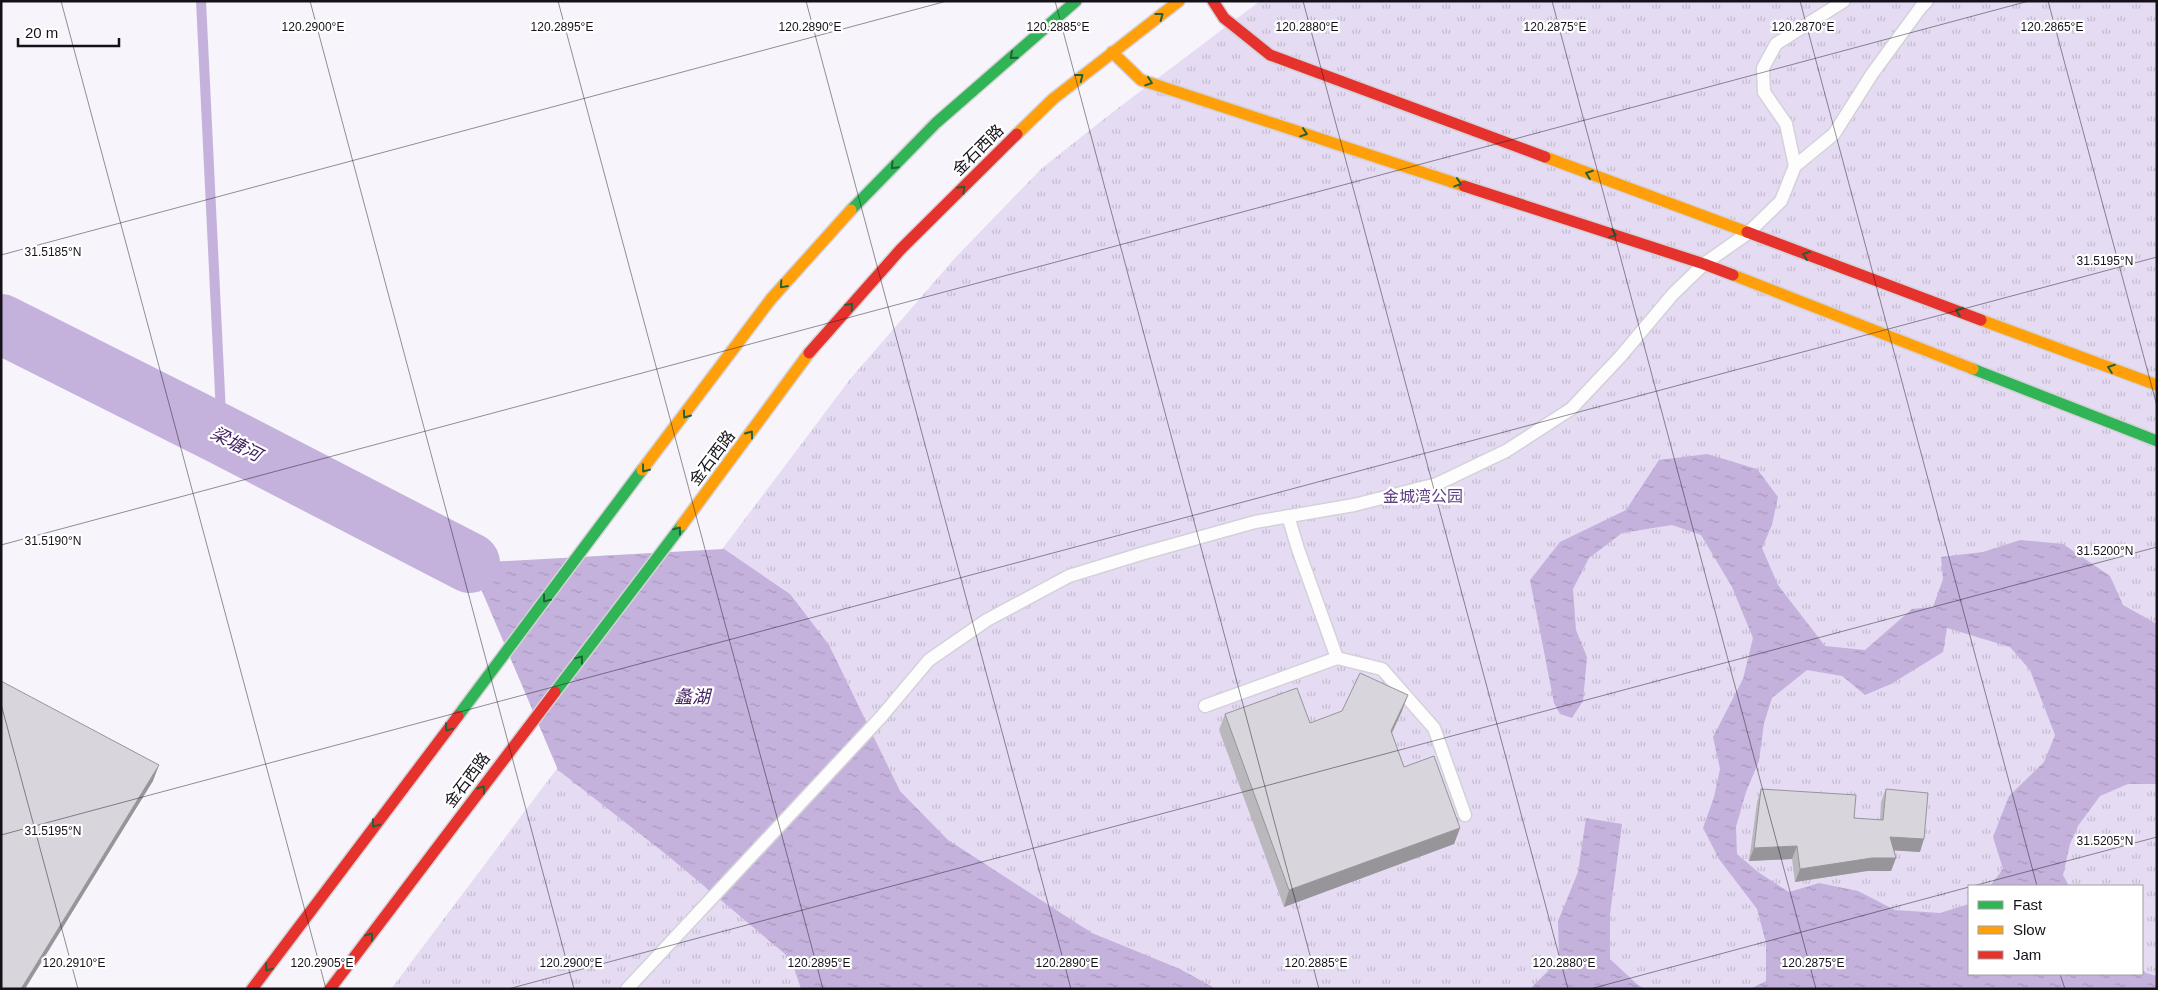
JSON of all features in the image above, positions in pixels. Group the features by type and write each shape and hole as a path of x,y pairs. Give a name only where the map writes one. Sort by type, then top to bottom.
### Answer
{"main road":[{"path":"252,989 772,299 842,219 936,122 1076,1"},
{"name":"金石西路","path":"330,989 721,473 815,344 901,248 1053,99 1179,1"},
{"path":"1213,1 1224,18 1270,55 2157,385"},
{"path":"1112,52 1141,80 1704,264 2157,441"}],"lane":[{"path":"1795,166 1786,124 1764,92 1763,68 1776,44 1844,1"},
{"path":"627,989 881,717 929,660 987,620 1069,576 1255,522 1354,505 1437,484 1506,450 1571,409 1620,357 1673,294 1704,264 1748,233 1781,200 1795,166 1834,134 1872,74 1927,1"},
{"path":"1288,516 1338,658"},
{"path":"1205,706 1338,658 1382,669 1434,728 1465,815"}],"green space":[{"name":"金城湾公园","path":"1260,1 2157,1 2157,989 391,989 851,378 955,258 1042,168"}],"water":[{"path":"1707,454 1757,469 1778,497 1772,525 1762,548 1778,585 1825,646 1865,650 1912,609 1933,607 1943,579 1941,557 1983,552 2020,540 2063,544 2110,576 2123,605 2157,624 2157,784 2128,784 2100,796 2078,826 2070,844 2063,875 2068,885 1991,885 2003,869 1993,837 2009,796 2044,762 2055,735 2030,670 2010,647 1947,628 1943,652 1891,684 1865,695 1842,676 1807,670 1772,698 1764,723 1759,761 1746,792 1736,827 1737,854 1758,872 1789,892 1819,883 1858,891 1895,910 1940,913 1968,904 1968,975 2143,975 2143,970 2146,973 2157,976 2157,989 1750,989 1766,981 1766,943 1757,909 1719,859 1703,828 1714,797 1720,769 1713,737 1743,679 1753,638 1732,587 1701,535 1672,525 1622,533 1589,558 1573,589 1576,630 1587,657 1583,701 1572,718 1560,714 1554,703 1530,580 1560,542 1626,510 1659,460"},
{"name":"蠡湖","path":"724,549 790,594 829,645 900,791 948,840 1092,933 1180,969 1216,989 801,989 791,959 667,855 558,770 470,563"},
{"path":"1586,818 1622,824 1610,914 1610,959 1638,985 1645,989 1530,989 1559,960 1558,921 1578,872"}],"building":[{"path":"1360,673 1408,695 1391,731 1404,767 1434,756 1460,828 1289,890 1225,714 1297,688 1310,723 1342,711"},
{"path":"1,681 159,765 21,989 1,989"},
{"path":"1761,789 1856,795 1854,818 1883,820 1886,789 1928,793 1924,839 1890,837 1896,858 1872,858 1800,869 1797,846 1754,848"}],"waterway":[{"path":"201,1 222,435"},
{"name":"梁塘河","path":"1,324 470,563"}],"traffic: fast":[{"path":"851,210 936,123 1076,1"},
{"path":"1973,369 2157,441"},
{"path":"458,716 642,470"},
{"path":"555,692 682,525"}],"traffic: slow":[{"path":"1017,134 1053,99 1179,1"},
{"path":"1112,52 1141,80 1464,186"},
{"path":"1545,157 1747,232"},
{"path":"642,470 771,299 851,210"},
{"path":"1733,275 1973,369"},
{"path":"1981,320 2157,385"},
{"path":"682,525 809,353"}],"traffic: jam":[{"path":"1213,1 1224,18 1270,55 1545,157"},
{"path":"809,353 901,249 1017,134"},
{"path":"1464,186 1733,275"},
{"path":"1747,232 1981,320"},
{"path":"330,989 555,692"},
{"path":"252,989 458,716"}]}
